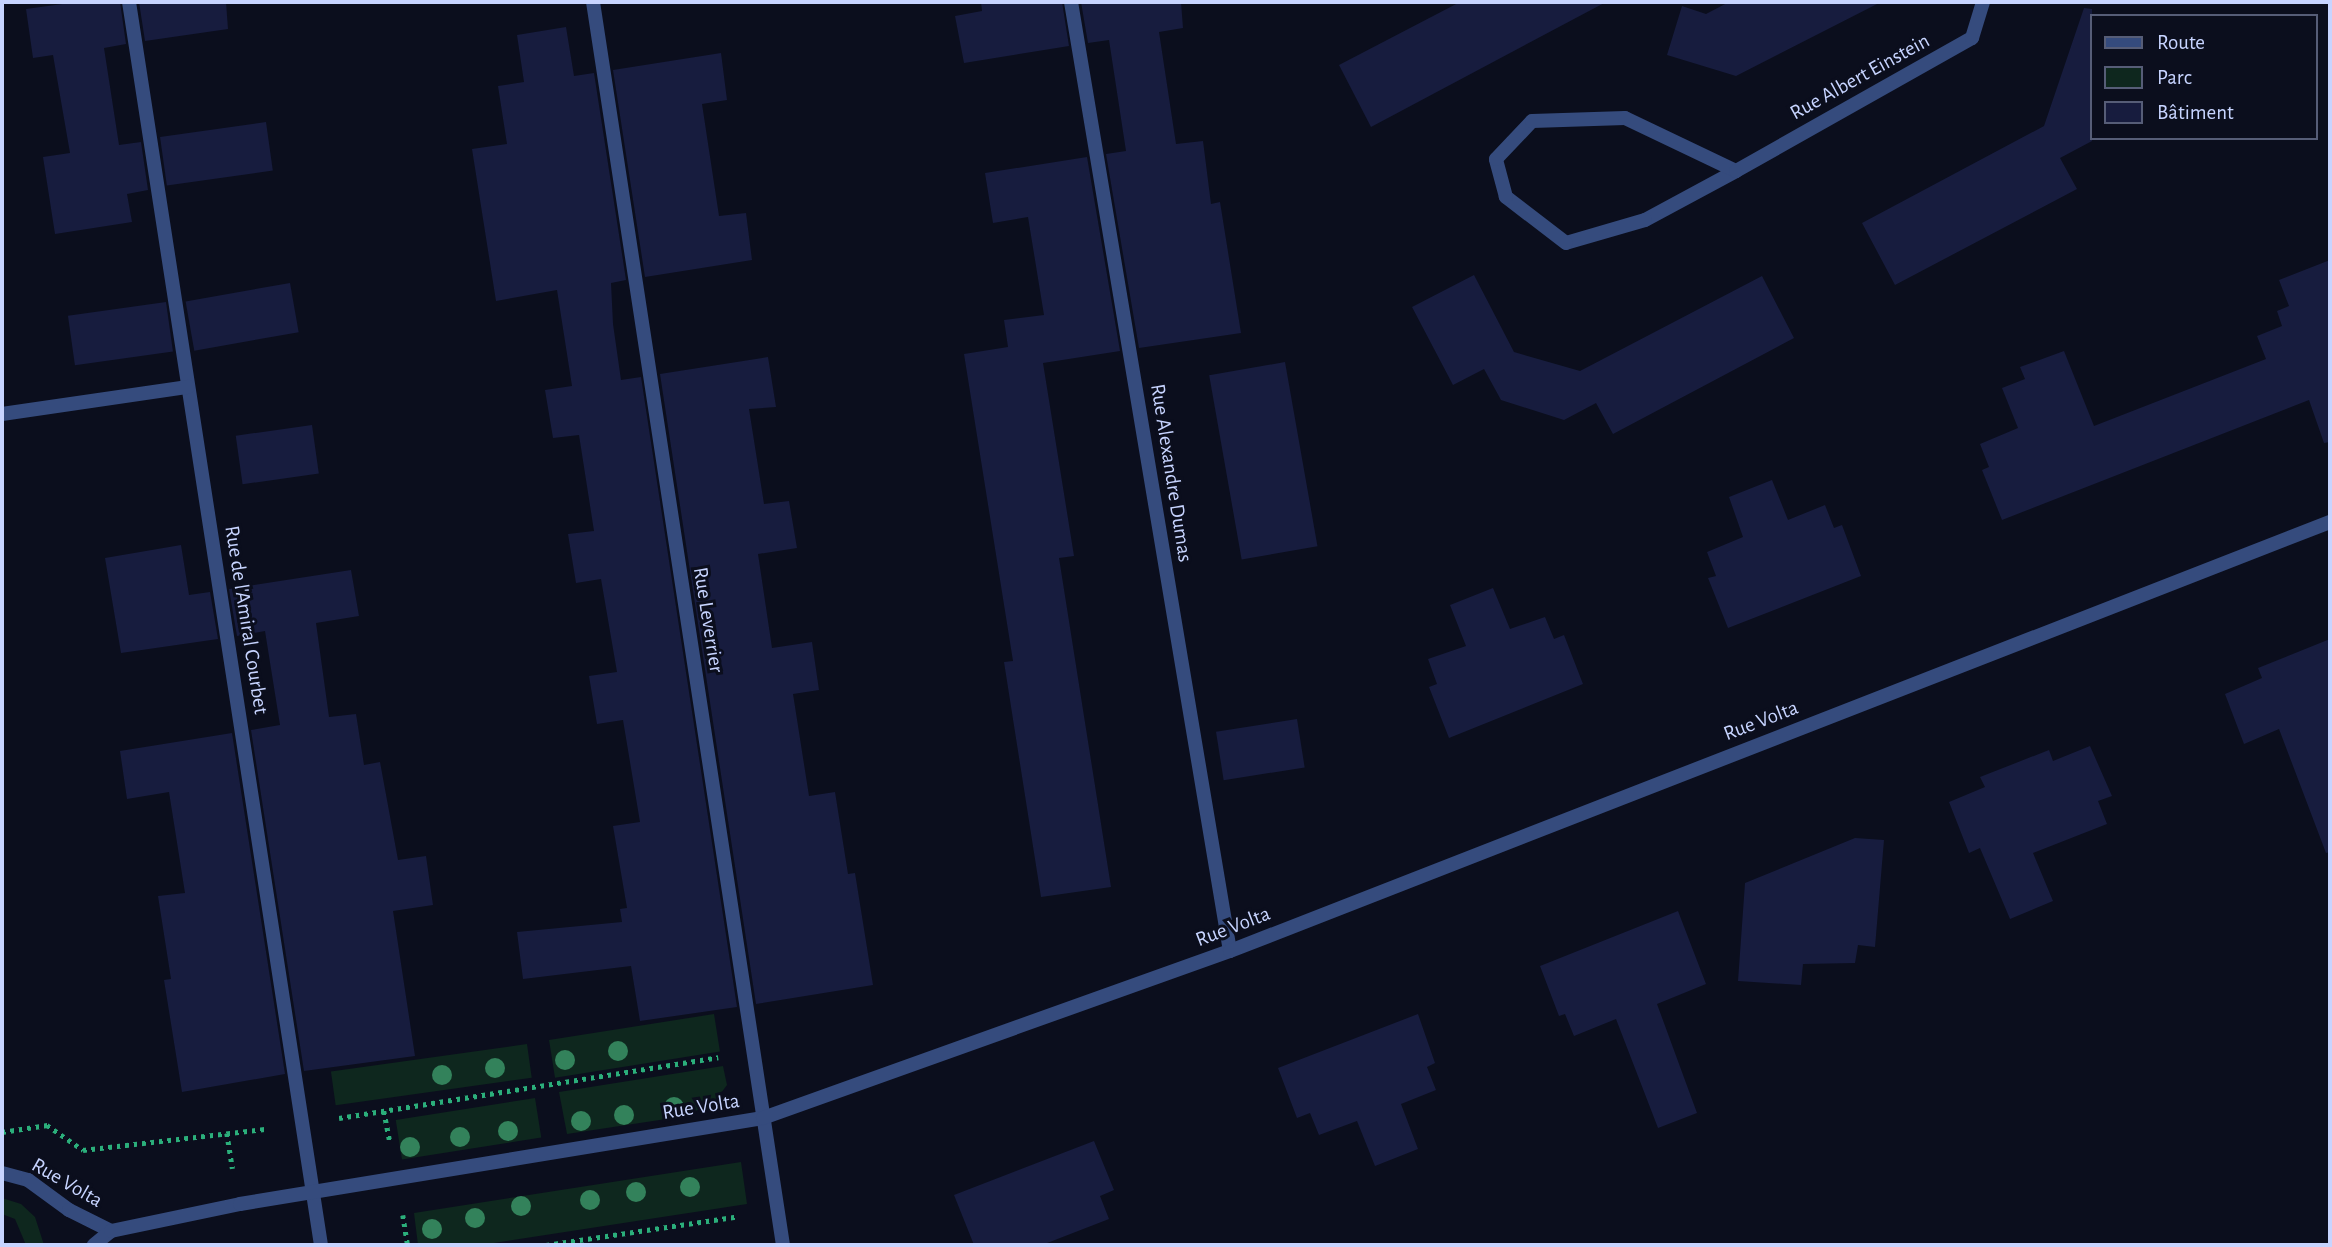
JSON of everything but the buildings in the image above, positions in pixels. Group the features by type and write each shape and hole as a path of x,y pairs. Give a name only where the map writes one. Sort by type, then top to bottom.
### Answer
{"street":[{"name":"Rue de l'Amiral Courbet","path":"129,2 321,1245"},
{"name":"Rue Leverrier","path":"593,2 783,1245"},
{"name":"Rue Alexandre Dumas","path":"1071,2 1230,951"},
{"name":"Rue Albert Einstein","path":"1736,171 1625,118 1532,121 1496,159 1506,197 1566,243 1645,220 1736,171 1972,38 1983,2"},
{"path":"2,414 188,387"},
{"name":"Rue Volta","path":"94,1245 111,1231 313,1192 763,1118 1230,951 2330,522"},
{"name":"Rue Volta","path":"2,1173 28,1180 69,1210 111,1231"}],"path":[{"path":"2,1132 47,1125 83,1150 303,1124 753,1052"},
{"path":"546,1245 778,1210"}],"green space":[{"path":"714,1014 720,1052 555,1078 549,1040"},
{"path":"527,1044 532,1078 336,1105 331,1072"},
{"path":"723,1066 727,1085 715,1101 686,1116 567,1134 559,1092"},
{"path":"535,1098 541,1138 402,1160 396,1120"},
{"path":"741,1162 747,1204 481,1245 418,1245 414,1213"},
{"path":"2,1198 21,1204 35,1217 44,1245 26,1245 15,1219 2,1214"}]}
